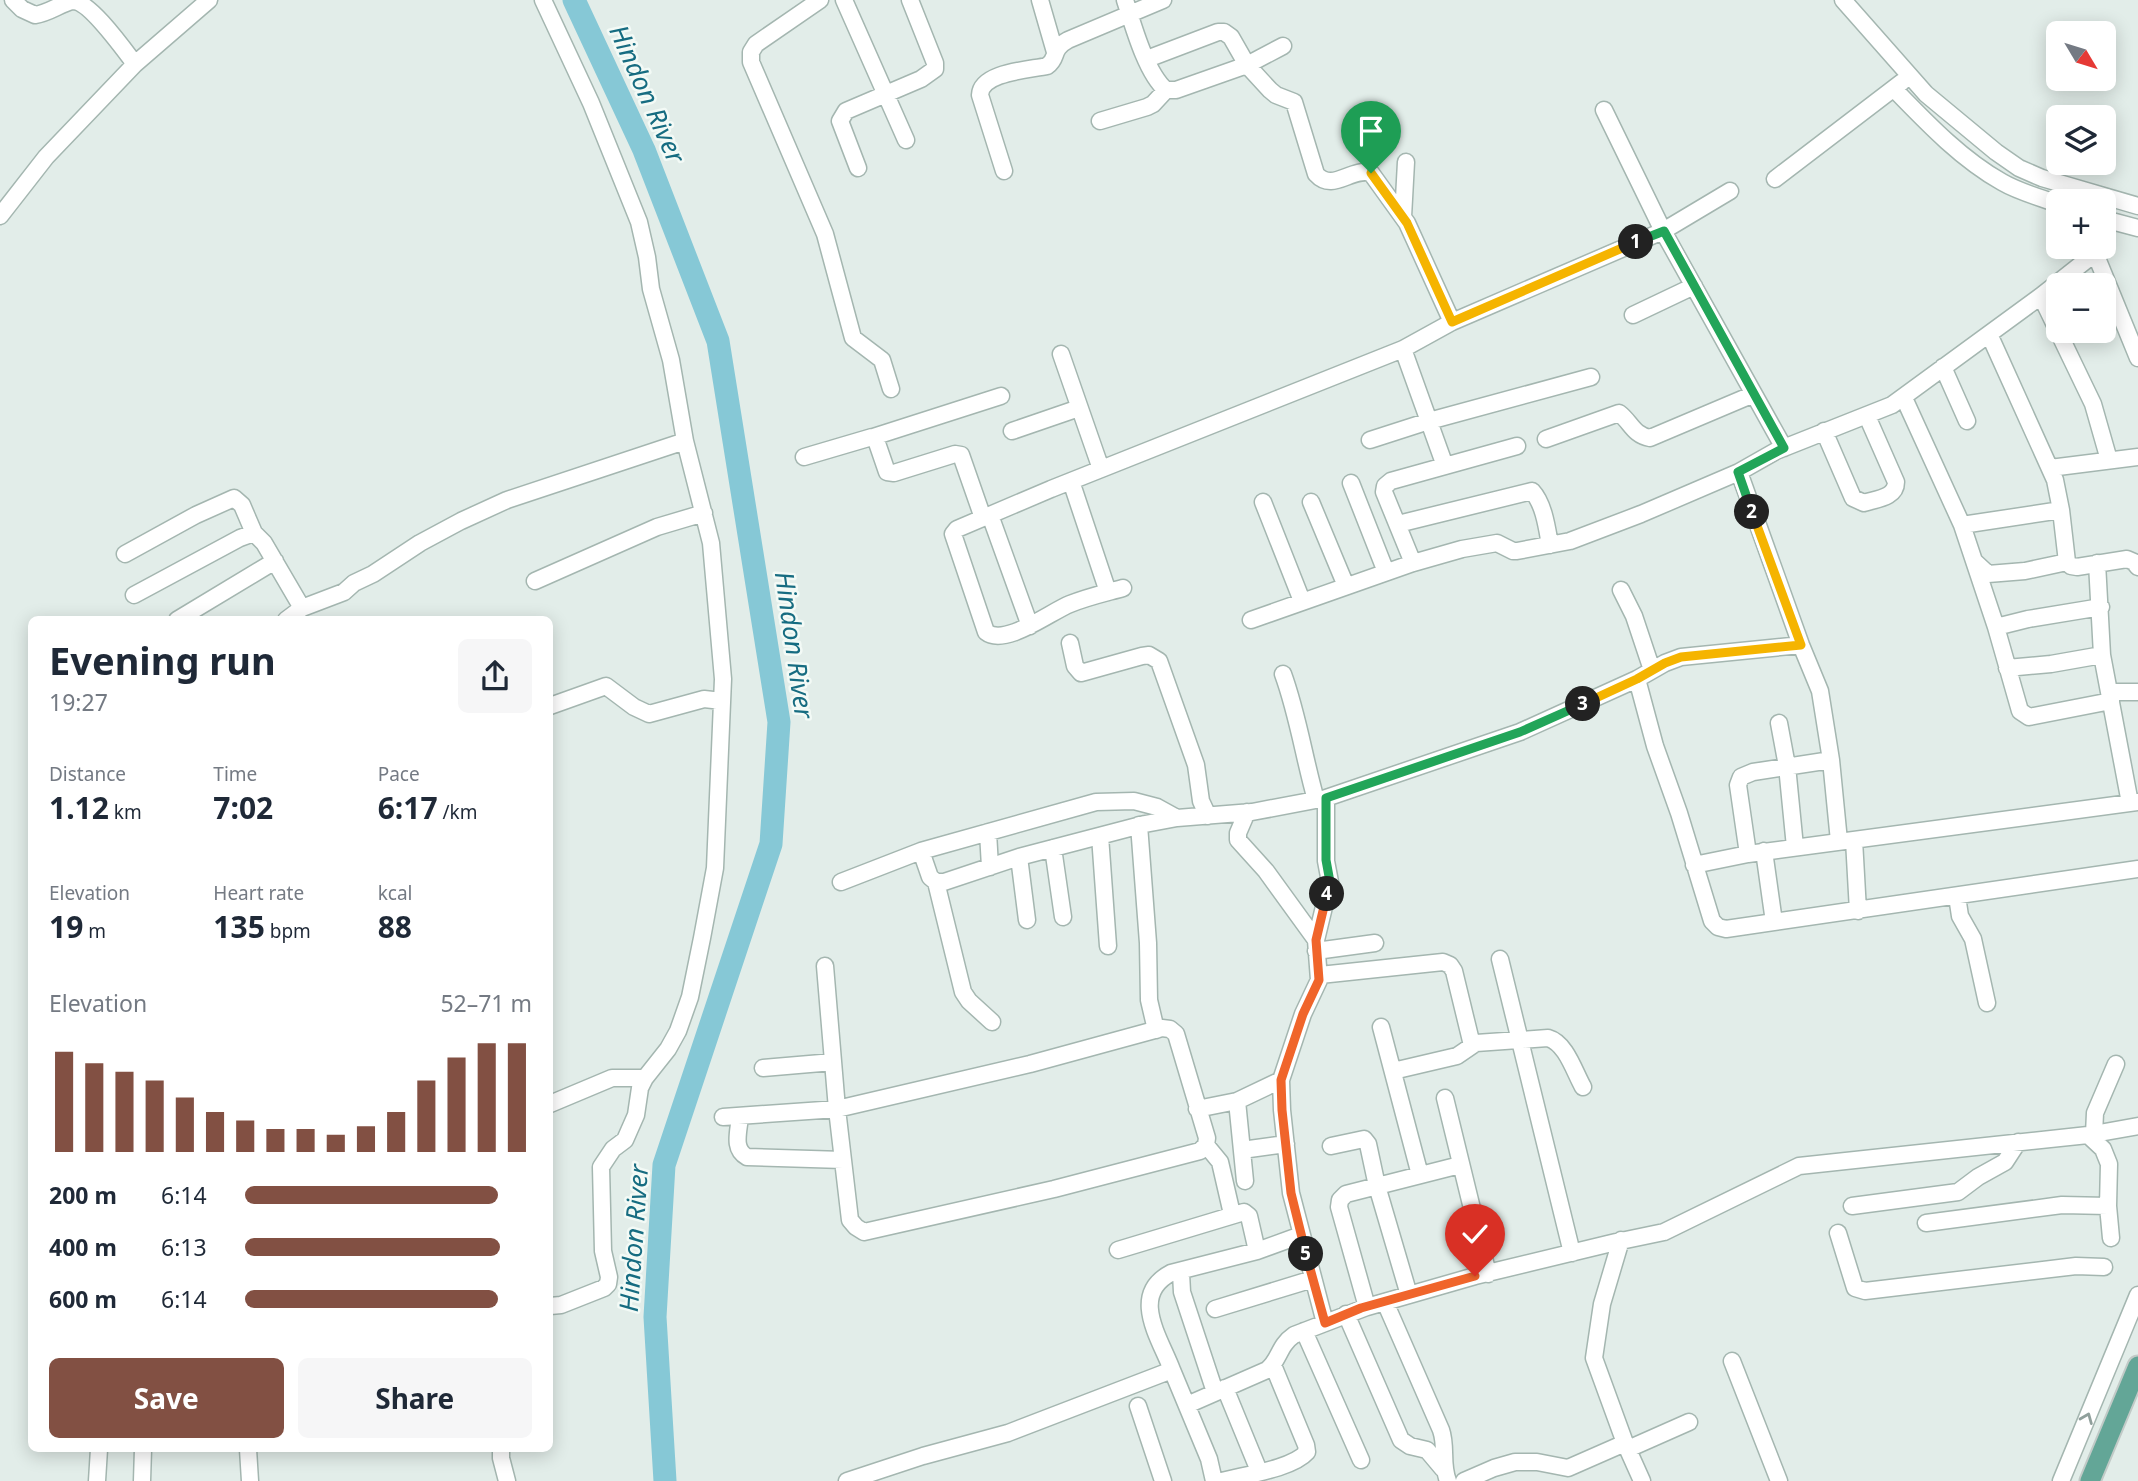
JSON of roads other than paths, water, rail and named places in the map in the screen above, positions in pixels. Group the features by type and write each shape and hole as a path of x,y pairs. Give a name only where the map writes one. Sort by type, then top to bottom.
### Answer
{"main road":[{"path":"2090,1481 2138,1366"},
{"path":"2120,1410 2138,1384"}],"street":[{"path":"13,0 22,9 35,15 72,1 79,2 92,10 135,64"},
{"path":"0,216 46,157 135,64 209,0"},
{"path":"543,0 591,103 639,222 651,289 671,360 685,442 715,566 723,679 715,868 690,997 673,1040 645,1078 625,1140 613,1149 601,1167 603,1251 608,1284 561,1305 553,1306"},
{"path":"820,0 804,5 756,44 751,52 751,62 825,234 853,338 882,360 891,388"},
{"path":"844,0 906,140"},
{"path":"858,168 840,121 841,116 846,111 931,74 935,69 910,0"},
{"path":"1004,171 981,88 994,77 1047,66 1054,60 1055,51 1040,0"},
{"path":"1055,51 1127,6 1163,0"},
{"path":"1843,0 1926,94 2019,168 2065,186 2138,206"},
{"path":"1127,6 1147,59 1161,86 1166,90 1176,90 1247,65 1283,46"},
{"path":"1147,59 1218,32 1224,32 1231,37 1247,65 1276,95 1294,102 1316,174 1322,181 1332,183 1362,171 1371,173 1403,217 1452,322"},
{"path":"1775,180 1909,75"},
{"path":"1894,89 1928,123 1982,169 2002,183 2046,200"},
{"path":"1100,121 1153,104 1166,90"},
{"path":"1604,110 1664,231 1784,448"},
{"path":"1403,217 1406,162"},
{"path":"1071,481 1116,590 1062,607 1030,626 997,638 986,632 953,534 957,529 1071,481 1404,349 1452,322 1664,231 1730,191"},
{"path":"2116,222 2135,228"},
{"path":"2116,239 2135,228"},
{"path":"1251,620 1413,563 1479,545 1501,544 1513,551 1570,541 1738,472 1784,448 1867,416 1904,398 2087,259"},
{"path":"2103,259 2138,358"},
{"path":"1633,315 1694,286"},
{"path":"2041,296 2093,404 2109,460"},
{"path":"1990,334 2050,468 2061,510 2067,562 2077,567 2127,559 2137,563"},
{"path":"1404,349 1445,466"},
{"path":"1061,354 1101,470"},
{"path":"1944,367 1967,421"},
{"path":"1370,440 1591,377"},
{"path":"1546,439 1619,413 1640,436 1650,438 1754,394"},
{"path":"804,457 873,438 1001,396"},
{"path":"1904,398 1962,525 2020,711 2029,717 2110,696 2138,692"},
{"path":"1012,431 1079,408"},
{"path":"1825,431 1853,498 1864,503 1892,493 1896,482 1867,416"},
{"path":"873,438 884,467 894,473 955,454 961,455 1030,626"},
{"path":"291,616 302,608 344,592 354,583 373,574 420,543 507,500 685,442"},
{"path":"1413,563 1384,492 1385,486 1391,481 1517,446"},
{"path":"2050,468 2138,457"},
{"path":"1738,472 1820,691 1858,911"},
{"path":"1351,483 1386,572"},
{"path":"1398,524 1532,491 1537,497 1546,523 1549,545"},
{"path":"125,554 196,515 234,498 242,505 254,533 260,536 302,608"},
{"path":"1263,502 1302,601"},
{"path":"1311,502 1346,586"},
{"path":"1962,525 2061,510"},
{"path":"535,581 646,532 704,513"},
{"path":"134,595 254,533"},
{"path":"184,616 275,561"},
{"path":"1975,562 1989,574 2025,571 2067,562"},
{"path":"1694,865 1765,851 2134,803 2102,655 2097,563"},
{"path":"1621,590 1643,639 1652,670"},
{"path":"1996,627 2101,607"},
{"path":"1070,643 1075,666 1081,673 1142,656 1149,655 1159,661 1196,765 1201,801 1208,816"},
{"path":"936,882 944,882 1019,857 1139,825 1177,818 1247,812 1321,799 1520,732 1681,657 1801,645"},
{"path":"2007,668 2102,655"},
{"path":"1283,674 1297,714 1305,761 1321,799 1330,882 1316,946 1320,975 1303,1014 1281,1080 1291,1193 1325,1323"},
{"path":"1637,679 1655,746 1712,920 1718,927 1726,929 1858,911 2138,869"},
{"path":"553,705 606,686 634,707 649,714 704,699 722,701"},
{"path":"1779,723 1787,766 1795,847"},
{"path":"1748,854 1738,785 1741,777 1752,772 1831,760"},
{"path":"841,882 921,851 1096,802 1134,801 1157,807 1177,818"},
{"path":"1247,812 1238,833 1238,840 1266,871 1316,946"},
{"path":"1139,825 1148,943 1149,1000 1156,1030"},
{"path":"988,832 990,867"},
{"path":"1100,836 1108,946"},
{"path":"1053,848 1063,917"},
{"path":"921,851 930,877 936,882 962,992 992,1022"},
{"path":"1765,851 1774,922"},
{"path":"1019,857 1027,920"},
{"path":"1957,896 1960,916 1973,939 1987,1003"},
{"path":"1316,946 1375,943"},
{"path":"1500,959 1572,1253"},
{"path":"1320,975 1443,962 1450,965 1454,971 1471,1041 1555,1040 1583,1087"},
{"path":"723,1117 836,1109 1030,1064 1156,1030 1170,1029 1176,1034 1207,1138 1206,1145 1200,1151 1054,1189 863,1232 850,1220 836,1109 825,966"},
{"path":"1381,1027 1420,1175"},
{"path":"1392,1071 1457,1056 1476,1043"},
{"path":"763,1068 833,1062"},
{"path":"2111,1238 2108,1206 2109,1164 2103,1149 2091,1134 2095,1113 2116,1064"},
{"path":"553,1103 612,1078 645,1078"},
{"path":"1197,1109 1237,1101 1281,1080"},
{"path":"1444,1098 1488,1274"},
{"path":"1237,1101 1245,1181"},
{"path":"740,1116 737,1148 740,1154 747,1157 843,1160"},
{"path":"1187,1405 1267,1370 1273,1365 1284,1342 1346,1314 1488,1274 1621,1240 1664,1232 1799,1166 2091,1134 2138,1126"},
{"path":"1331,1146 1364,1139 1368,1144 1377,1186 1409,1295"},
{"path":"1852,1206 1958,1192 1978,1177 2005,1163 2018,1142"},
{"path":"1242,1150 1286,1144"},
{"path":"1206,1145 1220,1162 1232,1214"},
{"path":"1367,1307 1339,1207 1340,1200 1346,1194 1460,1165"},
{"path":"1926,1223 2062,1205 2108,1206"},
{"path":"1118,1250 1244,1212 1249,1216 1257,1251"},
{"path":"1838,1233 1855,1288 1865,1291 2076,1266 2104,1267"},
{"path":"1214,1481 1209,1459 1150,1312 1149,1297 1159,1280 1171,1273 1181,1273 1257,1251 1301,1235"},
{"path":"1621,1240 1602,1304 1594,1358 1642,1481"},
{"path":"1181,1273 1180,1286 1220,1390 1259,1471"},
{"path":"1215,1310 1313,1279"},
{"path":"2061,1481 2138,1295"},
{"path":"1385,1302 1441,1430 1446,1475"},
{"path":"1346,1314 1401,1440 1410,1446 1427,1450 1446,1475"},
{"path":"1304,1331 1361,1460"},
{"path":"1732,1361 1779,1481"},
{"path":"1222,1481 1289,1463 1302,1458 1307,1452 1273,1365"},
{"path":"847,1481 923,1456 1008,1433 1172,1370"},
{"path":"1139,1406 1163,1481"},
{"path":"1464,1481 1515,1462 1537,1462 1568,1468 1689,1422"},
{"path":"97,1481 99,1452"},
{"path":"142,1481 143,1452"},
{"path":"248,1452 250,1481"},
{"path":"501,1452 507,1481"}],"waterway":[{"name":"Hindon River","path":"574,0 644,150 718,341 779,722 771,844 664,1165 655,1317 665,1481"}]}
